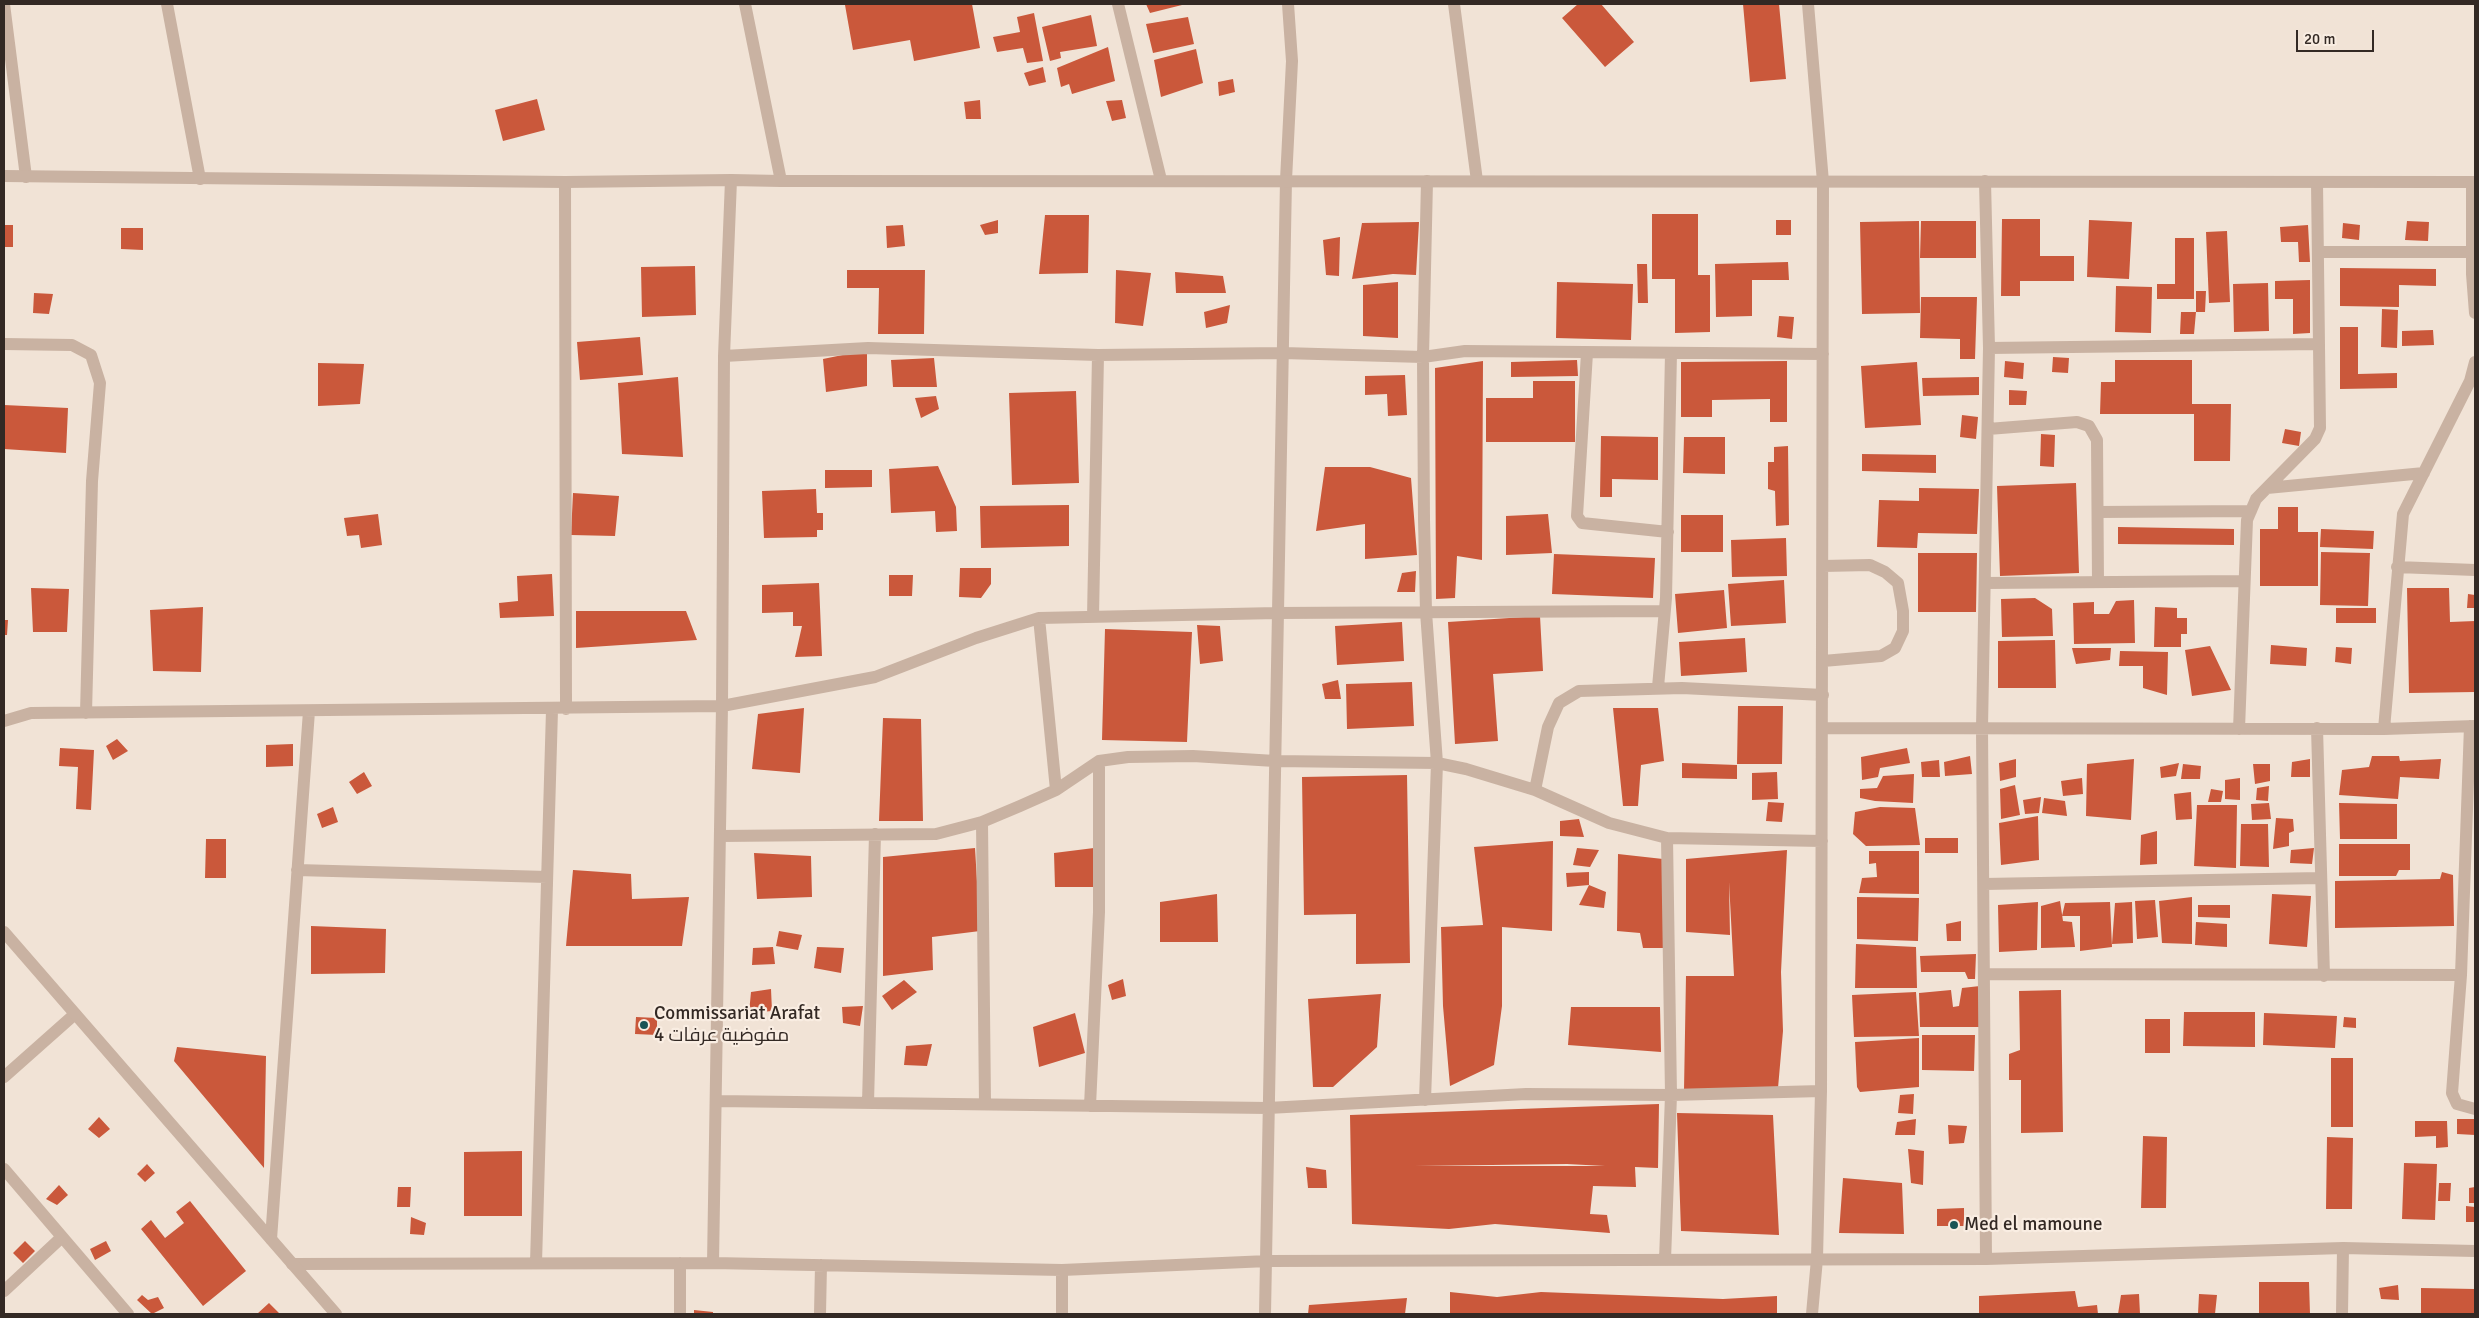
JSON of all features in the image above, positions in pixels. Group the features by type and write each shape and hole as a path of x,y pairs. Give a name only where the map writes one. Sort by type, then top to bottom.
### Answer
{"street":[{"path":"4,4 26,177"},
{"path":"167,4 200,179"},
{"path":"745,4 781,181"},
{"path":"1118,4 1161,180"},
{"path":"1265,1314 1268,1261 1268,1108 1286,180 1292,61 1288,4"},
{"path":"1454,4 1477,181"},
{"path":"1808,4 1823,182 1821,1091 1817,1259 1812,1314"},
{"path":"4,176 565,182 731,180 2474,182 2472,252 2475,313"},
{"path":"713,1262 721,836 724,356 731,180"},
{"path":"1425,1100 1437,763 1426,612 1423,357 1427,181"},
{"path":"1985,181 1989,348 1982,728 1986,1259"},
{"path":"565,182 566,709"},
{"path":"2239,728 2247,520 2256,499 2315,439 2320,428 2317,182"},
{"path":"2318,252 2472,252"},
{"path":"4,344 72,345 91,355 100,382 92,481 86,713"},
{"path":"1989,348 2319,344"},
{"path":"724,356 868,348 1098,355 1283,353 1423,357 1465,351 1823,354"},
{"path":"1587,352 1577,516 1582,523 1668,532"},
{"path":"1658,688 1666,598 1671,353"},
{"path":"1093,617 1098,355"},
{"path":"2384,729 2403,514 2470,381 2475,362"},
{"path":"1988,429 2077,422 2089,426 2097,440 2098,582"},
{"path":"2267,488 2424,473"},
{"path":"2098,512 2250,511"},
{"path":"1823,566 1870,565 1885,572 1898,583 1903,611 1903,630 1894,648 1881,656 1823,661"},
{"path":"2397,567 2475,570"},
{"path":"1986,583 2244,581"},
{"path":"4,721 31,714 552,710 722,706 875,677 976,638 1039,618 1277,613 1664,611"},
{"path":"1039,618 1056,790"},
{"path":"1535,790 1548,727 1559,703 1579,691 1658,688 1823,695"},
{"path":"536,1263 552,710"},
{"path":"271,1239 296,870 310,711"},
{"path":"1823,728 2384,729 2473,726 2469,931 2462,975 2452,1093 2457,1104 2475,1109"},
{"path":"2317,728 2324,976"},
{"path":"721,836 936,834 982,822 1056,790 1099,761 1164,756 1275,762 1437,763 1466,769 1535,790 1609,823 1667,838 1822,841"},
{"path":"1090,1106 1099,912 1099,761"},
{"path":"982,822 985,1104"},
{"path":"868,1103 875,834"},
{"path":"1664,1260 1671,1095 1667,838"},
{"path":"296,870 547,877"},
{"path":"1984,884 2321,878"},
{"path":"4,932 336,1314"},
{"path":"1984,974 2462,975"},
{"path":"4,1077 75,1014"},
{"path":"716,1101 1268,1108 1526,1094 1671,1095 1821,1091"},
{"path":"4,1169 128,1314"},
{"path":"4,1291 62,1237"},
{"path":"292,1264 713,1262 1062,1270 1268,1261 1986,1259 2343,1248 2475,1251"},
{"path":"2342,1314 2343,1248"},
{"path":"680,1263 680,1314"},
{"path":"820,1314 821,1265"},
{"path":"1062,1270 1062,1314"}],"building":[{"path":"972,4 980,48 914,61 910,40 853,50 845,5"},
{"path":"1146,4 1186,4 1150,13"},
{"path":"1578,4 1601,4 1634,42 1605,67 1562,18"},
{"path":"1743,4 1779,4 1786,79 1750,82"},
{"path":"1034,13 1043,61 1027,63 1023,48 997,52 993,37 1020,32 1017,17"},
{"path":"1091,15 1097,46 1060,52 1061,58 1050,61 1042,27"},
{"path":"1188,17 1194,44 1153,53 1146,24"},
{"path":"1108,47 1115,81 1072,94 1069,84 1061,87 1057,68"},
{"path":"1196,49 1203,83 1161,97 1154,60"},
{"path":"1043,67 1046,82 1029,86 1024,73"},
{"path":"1233,79 1235,92 1219,96 1218,82"},
{"path":"537,99 545,130 503,141 495,110"},
{"path":"980,100 981,119 966,119 964,102"},
{"path":"1122,100 1126,118 1112,121 1106,101"},
{"path":"1652,214 1698,214 1698,275 1710,275 1710,332 1675,333 1675,279 1652,279"},
{"path":"1045,215 1089,215 1088,273 1039,274"},
{"path":"2002,219 2040,219 2040,256 2074,256 2074,281 2020,281 2020,296 2001,296"},
{"path":"998,220 998,233 985,235 980,225"},
{"path":"1776,220 1791,220 1791,235 1776,235"},
{"path":"2089,220 2132,222 2129,279 2087,277"},
{"path":"1919,221 1920,313 1862,314 1860,222"},
{"path":"1921,221 1976,221 1976,258 1920,258"},
{"path":"2407,221 2429,222 2428,241 2405,240"},
{"path":"1419,222 1416,275 1393,274 1352,279 1362,223"},
{"path":"2343,223 2360,225 2359,240 2342,238"},
{"path":"4,225 13,225 13,247 4,247"},
{"path":"903,225 905,246 887,248 886,226"},
{"path":"2308,225 2310,262 2299,262 2298,242 2281,242 2280,227"},
{"path":"121,228 143,228 143,250 121,249"},
{"path":"2227,231 2230,302 2209,303 2206,232"},
{"path":"1340,237 1339,276 1326,275 1323,240"},
{"path":"2175,238 2194,238 2194,299 2157,299 2157,284 2175,284"},
{"path":"1788,262 1789,280 1752,280 1752,316 1716,317 1715,264"},
{"path":"1637,264 1647,264 1648,303 1638,303"},
{"path":"695,266 696,315 642,317 641,267"},
{"path":"2340,268 2436,269 2436,286 2399,285 2399,307 2340,306"},
{"path":"847,270 925,270 924,334 878,334 879,288 847,288"},
{"path":"1116,270 1151,273 1143,326 1115,323"},
{"path":"1175,272 1223,276 1226,293 1176,293"},
{"path":"2310,280 2310,333 2293,334 2293,299 2275,299 2275,281"},
{"path":"1398,282 1398,338 1363,336 1363,285"},
{"path":"1557,282 1633,284 1631,340 1556,338"},
{"path":"2268,283 2269,331 2234,332 2233,284"},
{"path":"2116,286 2152,287 2151,333 2115,332"},
{"path":"2196,291 2206,291 2205,312 2196,312"},
{"path":"34,293 53,294 49,314 33,313"},
{"path":"1921,297 1977,297 1975,359 1960,359 1960,339 1920,338"},
{"path":"1230,305 1227,323 1206,328 1204,312"},
{"path":"2382,309 2398,310 2397,348 2381,347"},
{"path":"2181,312 2196,312 2194,334 2180,334"},
{"path":"1779,316 1794,317 1792,339 1777,337"},
{"path":"2340,327 2358,327 2358,374 2397,373 2397,388 2340,389"},
{"path":"2433,330 2434,345 2402,346 2402,331"},
{"path":"640,337 643,375 580,380 577,342"},
{"path":"867,350 867,386 826,392 823,359"},
{"path":"2053,357 2069,358 2068,373 2052,372"},
{"path":"934,358 937,387 893,387 891,360"},
{"path":"1577,360 1578,376 1511,377 1511,362"},
{"path":"2115,360 2192,360 2192,404 2231,404 2230,461 2194,461 2194,414 2100,414 2101,382 2115,382"},
{"path":"1483,361 1482,560 1457,556 1455,598 1436,599 1435,368"},
{"path":"1787,361 1787,422 1770,422 1770,399 1712,400 1712,417 1681,417 1681,362"},
{"path":"2005,361 2024,363 2023,379 2004,377"},
{"path":"1917,362 1921,425 1865,428 1861,366"},
{"path":"318,363 364,364 360,404 318,406"},
{"path":"1405,375 1407,415 1388,416 1387,394 1365,395 1365,376"},
{"path":"678,377 683,457 622,454 618,383"},
{"path":"1979,377 1979,395 1923,396 1922,378"},
{"path":"1533,381 1575,381 1575,442 1486,442 1486,398 1533,398"},
{"path":"2009,390 2027,391 2026,405 2009,405"},
{"path":"1076,391 1079,483 1012,485 1009,393"},
{"path":"936,396 939,409 921,418 915,398"},
{"path":"4,405 68,408 66,453 4,449"},
{"path":"1962,415 1978,417 1976,439 1960,437"},
{"path":"2285,429 2301,432 2299,446 2282,443"},
{"path":"2041,434 2055,435 2054,467 2040,466"},
{"path":"1601,436 1658,437 1658,480 1612,479 1612,497 1600,497"},
{"path":"1684,437 1725,437 1725,474 1683,473"},
{"path":"1788,446 1789,525 1776,526 1775,491 1768,489 1768,462 1774,462 1774,447"},
{"path":"1862,454 1936,455 1936,473 1862,471"},
{"path":"938,466 956,507 957,531 936,532 935,511 891,513 889,469"},
{"path":"1325,467 1370,467 1411,478 1417,555 1365,559 1365,524 1316,531"},
{"path":"825,470 872,470 872,487 825,488"},
{"path":"2076,483 2079,573 2000,576 1997,486"},
{"path":"1919,488 1979,489 1977,534 1918,533 1917,548 1877,547 1879,500 1919,501"},
{"path":"816,489 817,513 823,513 823,530 817,530 817,537 764,538 762,491"},
{"path":"573,493 619,496 615,536 571,535"},
{"path":"1069,505 1069,546 981,548 980,506"},
{"path":"2278,507 2298,507 2298,532 2318,532 2318,586 2260,586 2260,529 2278,529"},
{"path":"378,514 382,545 361,548 359,535 347,536 344,518"},
{"path":"1548,514 1552,553 1506,555 1506,516"},
{"path":"1681,515 1723,515 1723,552 1681,552"},
{"path":"2118,527 2234,529 2234,545 2118,544"},
{"path":"2321,529 2374,531 2373,549 2320,547"},
{"path":"1786,538 1787,576 1732,577 1731,540"},
{"path":"2321,552 2370,553 2368,606 2320,605"},
{"path":"1918,553 1977,553 1976,612 1918,612"},
{"path":"1554,554 1655,558 1653,598 1552,594"},
{"path":"960,568 991,568 991,584 981,598 959,597"},
{"path":"1416,571 1415,592 1397,592 1402,573"},
{"path":"552,574 554,616 500,618 499,603 518,601 517,576"},
{"path":"889,575 913,575 912,596 889,596"},
{"path":"1784,580 1786,623 1731,626 1728,584"},
{"path":"819,583 822,656 795,657 802,626 793,626 793,612 762,613 762,585"},
{"path":"31,588 69,589 67,632 33,632"},
{"path":"2407,588 2449,588 2450,622 2475,621 2475,692 2409,693"},
{"path":"1724,590 1727,628 1678,633 1675,594"},
{"path":"2468,594 2475,595 2475,608 2467,608"},
{"path":"2035,598 2052,609 2053,636 2002,637 2001,599"},
{"path":"2134,600 2135,643 2074,644 2073,603 2094,602 2094,614 2109,614 2116,601"},
{"path":"203,607 201,672 153,671 150,610"},
{"path":"2155,607 2177,608 2177,618 2187,618 2187,634 2181,634 2181,647 2154,647"},
{"path":"2336,608 2376,608 2376,623 2336,623"},
{"path":"576,611 686,611 697,640 576,648"},
{"path":"1540,616 1543,671 1493,674 1498,741 1455,744 1448,622"},
{"path":"4,620 8,620 7,635 4,635"},
{"path":"1402,622 1404,661 1337,665 1335,626"},
{"path":"1197,625 1220,626 1223,661 1200,664"},
{"path":"1105,629 1192,632 1187,742 1102,740"},
{"path":"1745,638 1747,672 1681,676 1679,642"},
{"path":"2055,640 2056,688 1998,688 1998,641"},
{"path":"2271,645 2307,648 2306,666 2270,664"},
{"path":"2210,646 2231,690 2192,696 2185,650"},
{"path":"2336,647 2352,648 2351,664 2335,662"},
{"path":"2072,648 2111,648 2110,660 2076,664"},
{"path":"2120,651 2168,652 2167,695 2143,688 2143,666 2119,666"},
{"path":"1338,680 1341,699 1325,699 1322,684"},
{"path":"1412,682 1414,726 1347,729 1346,684"},
{"path":"1738,706 1783,706 1782,764 1737,764"},
{"path":"804,708 800,773 752,769 758,714"},
{"path":"1613,708 1658,708 1664,761 1641,765 1638,806 1623,806"},
{"path":"883,718 921,719 923,821 879,821"},
{"path":"117,739 128,751 113,760 106,746"},
{"path":"293,744 293,766 266,767 266,745"},
{"path":"60,748 94,750 91,810 76,809 78,767 59,766"},
{"path":"1907,748 1910,763 1880,768 1878,777 1862,780 1861,757"},
{"path":"1970,756 1972,774 1945,776 1944,762"},
{"path":"2372,756 2399,756 2400,761 2441,759 2439,779 2400,777 2398,799 2339,795 2342,770 2369,767"},
{"path":"2016,759 2016,777 2000,781 1999,763"},
{"path":"2134,759 2131,820 2086,816 2087,764"},
{"path":"2310,759 2310,777 2291,777 2292,762"},
{"path":"1939,760 1940,777 1922,777 1921,762"},
{"path":"1682,763 1737,765 1737,779 1682,778"},
{"path":"2179,763 2176,776 2161,778 2160,767"},
{"path":"2183,764 2201,766 2200,779 2181,779"},
{"path":"2253,764 2270,764 2270,781 2255,784"},
{"path":"364,772 372,786 357,794 349,782"},
{"path":"1777,772 1778,799 1752,800 1752,773"},
{"path":"1914,774 1913,803 1875,801 1860,798 1860,789 1877,788 1883,776"},
{"path":"1407,775 1410,963 1356,964 1356,914 1304,915 1302,777"},
{"path":"2082,778 2083,794 2063,796 2061,781"},
{"path":"2240,778 2240,800 2225,799 2225,780"},
{"path":"2015,785 2020,815 2001,819 2000,789"},
{"path":"2269,786 2268,801 2256,800 2257,788"},
{"path":"2211,789 2223,791 2221,802 2208,802"},
{"path":"2191,792 2192,819 2176,820 2174,794"},
{"path":"2041,797 2039,813 2025,814 2023,800"},
{"path":"2044,798 2065,801 2067,816 2042,813"},
{"path":"1768,802 1784,803 1782,822 1766,821"},
{"path":"2269,803 2271,819 2252,820 2251,804"},
{"path":"2339,803 2397,804 2397,839 2340,839"},
{"path":"2197,805 2237,805 2236,868 2194,866"},
{"path":"333,807 338,822 322,828 317,814"},
{"path":"1880,807 1915,808 1920,845 1866,846 1853,834 1855,812"},
{"path":"2038,816 2039,860 2001,865 1999,823"},
{"path":"2276,818 2293,819 2294,831 2289,833 2289,846 2273,849"},
{"path":"1579,819 1584,837 1560,836 1560,821"},
{"path":"2241,824 2268,824 2269,867 2240,866"},
{"path":"2157,831 2157,864 2140,865 2141,835"},
{"path":"1925,838 1958,838 1958,853 1925,853"},
{"path":"206,839 226,839 226,878 205,878"},
{"path":"1553,841 1552,931 1502,927 1502,1006 1494,1065 1450,1086 1443,1006 1441,927 1483,925 1474,847"},
{"path":"2339,844 2410,844 2410,870 2399,870 2396,876 2339,876"},
{"path":"975,848 980,931 932,937 933,970 883,976 883,857"},
{"path":"1094,848 1095,887 1055,887 1054,853"},
{"path":"1577,848 1599,850 1590,867 1573,865"},
{"path":"2314,848 2312,864 2290,863 2291,850"},
{"path":"1787,850 1781,972 1783,1031 1778,1088 1684,1090 1686,976 1734,976 1729,882 1730,935 1686,932 1686,859"},
{"path":"1869,851 1919,851 1919,894 1859,893 1862,878 1877,877 1876,863 1869,864"},
{"path":"754,853 811,856 812,897 757,899"},
{"path":"1618,854 1663,859 1663,948 1643,948 1640,933 1617,931"},
{"path":"573,870 631,874 632,899 689,897 682,946 566,946"},
{"path":"1589,872 1589,885 1567,887 1566,873"},
{"path":"2442,872 2453,875 2454,926 2335,928 2335,881 2440,879"},
{"path":"1589,885 1606,892 1604,908 1579,905"},
{"path":"1217,894 1218,942 1160,942 1160,902"},
{"path":"2272,894 2311,896 2307,947 2269,944"},
{"path":"1857,897 1919,898 1918,941 1857,939"},
{"path":"2192,897 2192,944 2162,943 2159,901"},
{"path":"2155,900 2158,937 2137,939 2135,901"},
{"path":"2060,901 2063,921 2072,922 2075,947 2041,948 2041,906"},
{"path":"2038,902 2037,950 1999,952 1998,905"},
{"path":"2110,902 2112,947 2080,951 2080,916 2062,916 2065,903"},
{"path":"2132,902 2133,943 2112,944 2115,903"},
{"path":"2198,905 2230,905 2230,918 2198,917"},
{"path":"1961,921 1961,941 1947,941 1946,924"},
{"path":"2196,922 2227,924 2227,947 2195,945"},
{"path":"311,926 386,929 385,973 311,974"},
{"path":"779,931 802,935 798,950 776,946"},
{"path":"1856,944 1916,947 1917,988 1855,988"},
{"path":"773,947 775,964 752,965 753,948"},
{"path":"817,947 844,948 841,973 814,968"},
{"path":"1976,954 1975,979 1968,979 1965,972 1921,972 1920,956"},
{"path":"1123,979 1126,996 1112,1000 1108,985"},
{"path":"904,980 917,992 892,1010 882,996"},
{"path":"1980,986 1980,1027 1920,1027 1919,993 1951,990 1953,1007 1959,1006 1962,988"},
{"path":"771,989 772,1011 749,1013 751,992"},
{"path":"2061,990 2063,1132 2021,1133 2021,1080 2009,1080 2009,1054 2020,1050 2019,991"},
{"path":"1916,992 1919,1036 1854,1037 1852,995"},
{"path":"1381,994 1377,1047 1333,1087 1313,1087 1308,999"},
{"path":"863,1006 860,1026 843,1023 842,1007"},
{"path":"1571,1007 1660,1007 1661,1052 1568,1045"},
{"path":"2184,1012 2255,1012 2255,1047 2183,1046"},
{"path":"1075,1013 1085,1053 1039,1067 1033,1027"},
{"path":"2264,1013 2337,1016 2335,1048 2263,1045"},
{"path":"636,1017 657,1018 657,1035 635,1034"},
{"path":"2344,1017 2356,1018 2356,1028 2343,1027"},
{"path":"2145,1019 2170,1019 2170,1053 2145,1053"},
{"path":"1922,1035 1975,1035 1974,1071 1922,1070"},
{"path":"1919,1038 1919,1087 1860,1092 1857,1087 1855,1042"},
{"path":"932,1044 927,1066 904,1065 906,1046"},
{"path":"177,1047 266,1056 264,1168 174,1061"},
{"path":"2331,1058 2353,1058 2353,1127 2331,1127"},
{"path":"1914,1094 1913,1114 1898,1113 1900,1095"},
{"path":"1659,1104 1658,1168 1635,1167 1636,1187 1593,1186 1590,1214 1607,1215 1610,1233 1495,1224 1449,1229 1352,1224 1350,1115","holes":["1567,1164 1605,1166 1415,1166"]},
{"path":"1677,1113 1773,1115 1779,1235 1681,1231"},
{"path":"99,1117 110,1129 99,1138 88,1129"},
{"path":"1916,1119 1915,1135 1895,1135 1897,1122"},
{"path":"2457,1119 2475,1119 2475,1135 2457,1134"},
{"path":"2415,1121 2447,1121 2448,1147 2436,1148 2436,1136 2415,1137"},
{"path":"1948,1125 1967,1126 1964,1143 1949,1144"},
{"path":"2143,1136 2167,1137 2166,1208 2141,1208"},
{"path":"2327,1137 2353,1138 2352,1209 2326,1209"},
{"path":"1908,1149 1924,1151 1923,1185 1911,1183"},
{"path":"522,1151 522,1216 464,1216 464,1152"},
{"path":"2404,1163 2437,1164 2435,1220 2402,1219"},
{"path":"147,1164 155,1173 145,1182 137,1174"},
{"path":"1306,1167 1326,1170 1327,1188 1308,1188"},
{"path":"1843,1178 1902,1183 1904,1234 1839,1233"},
{"path":"2439,1183 2451,1183 2450,1201 2438,1201"},
{"path":"59,1185 68,1195 57,1205 46,1199"},
{"path":"398,1187 411,1187 410,1207 397,1207"},
{"path":"2475,1187 2475,1203 2469,1203 2469,1188"},
{"path":"190,1201 246,1271 203,1306 141,1229 151,1220 165,1238 184,1223 176,1212"},
{"path":"2466,1206 2475,1207 2475,1222 2466,1222"},
{"path":"1964,1208 1964,1226 1937,1226 1937,1209"},
{"path":"411,1217 426,1223 424,1235 410,1234"},
{"path":"25,1241 35,1251 23,1263 13,1253"},
{"path":"106,1241 111,1251 95,1260 90,1249"},
{"path":"2259,1282 2309,1282 2310,1314 2259,1314"},
{"path":"2398,1285 2399,1300 2381,1299 2379,1288"},
{"path":"2421,1288 2475,1289 2475,1314 2421,1314"},
{"path":"2075,1291 2078,1307 2097,1305 2098,1314 1979,1314 1979,1296"},
{"path":"1450,1292 1497,1297 1541,1292 1723,1299 1777,1296 1777,1314 1450,1314"},
{"path":"2139,1294 2140,1314 2118,1314 2121,1295"},
{"path":"2199,1294 2217,1295 2215,1314 2198,1314"},
{"path":"142,1295 148,1300 158,1297 164,1308 152,1314 137,1300"},
{"path":"1407,1298 1405,1314 1308,1314 1309,1305"},
{"path":"269,1303 280,1314 257,1314"},
{"path":"694,1310 713,1312 713,1314 694,1314"}],"place":[{"name":"Commissariat Arafat 4 مفوضية عرفات","path":"644,1025"},
{"name":"Med el mamoune","path":"1954,1225"}]}
